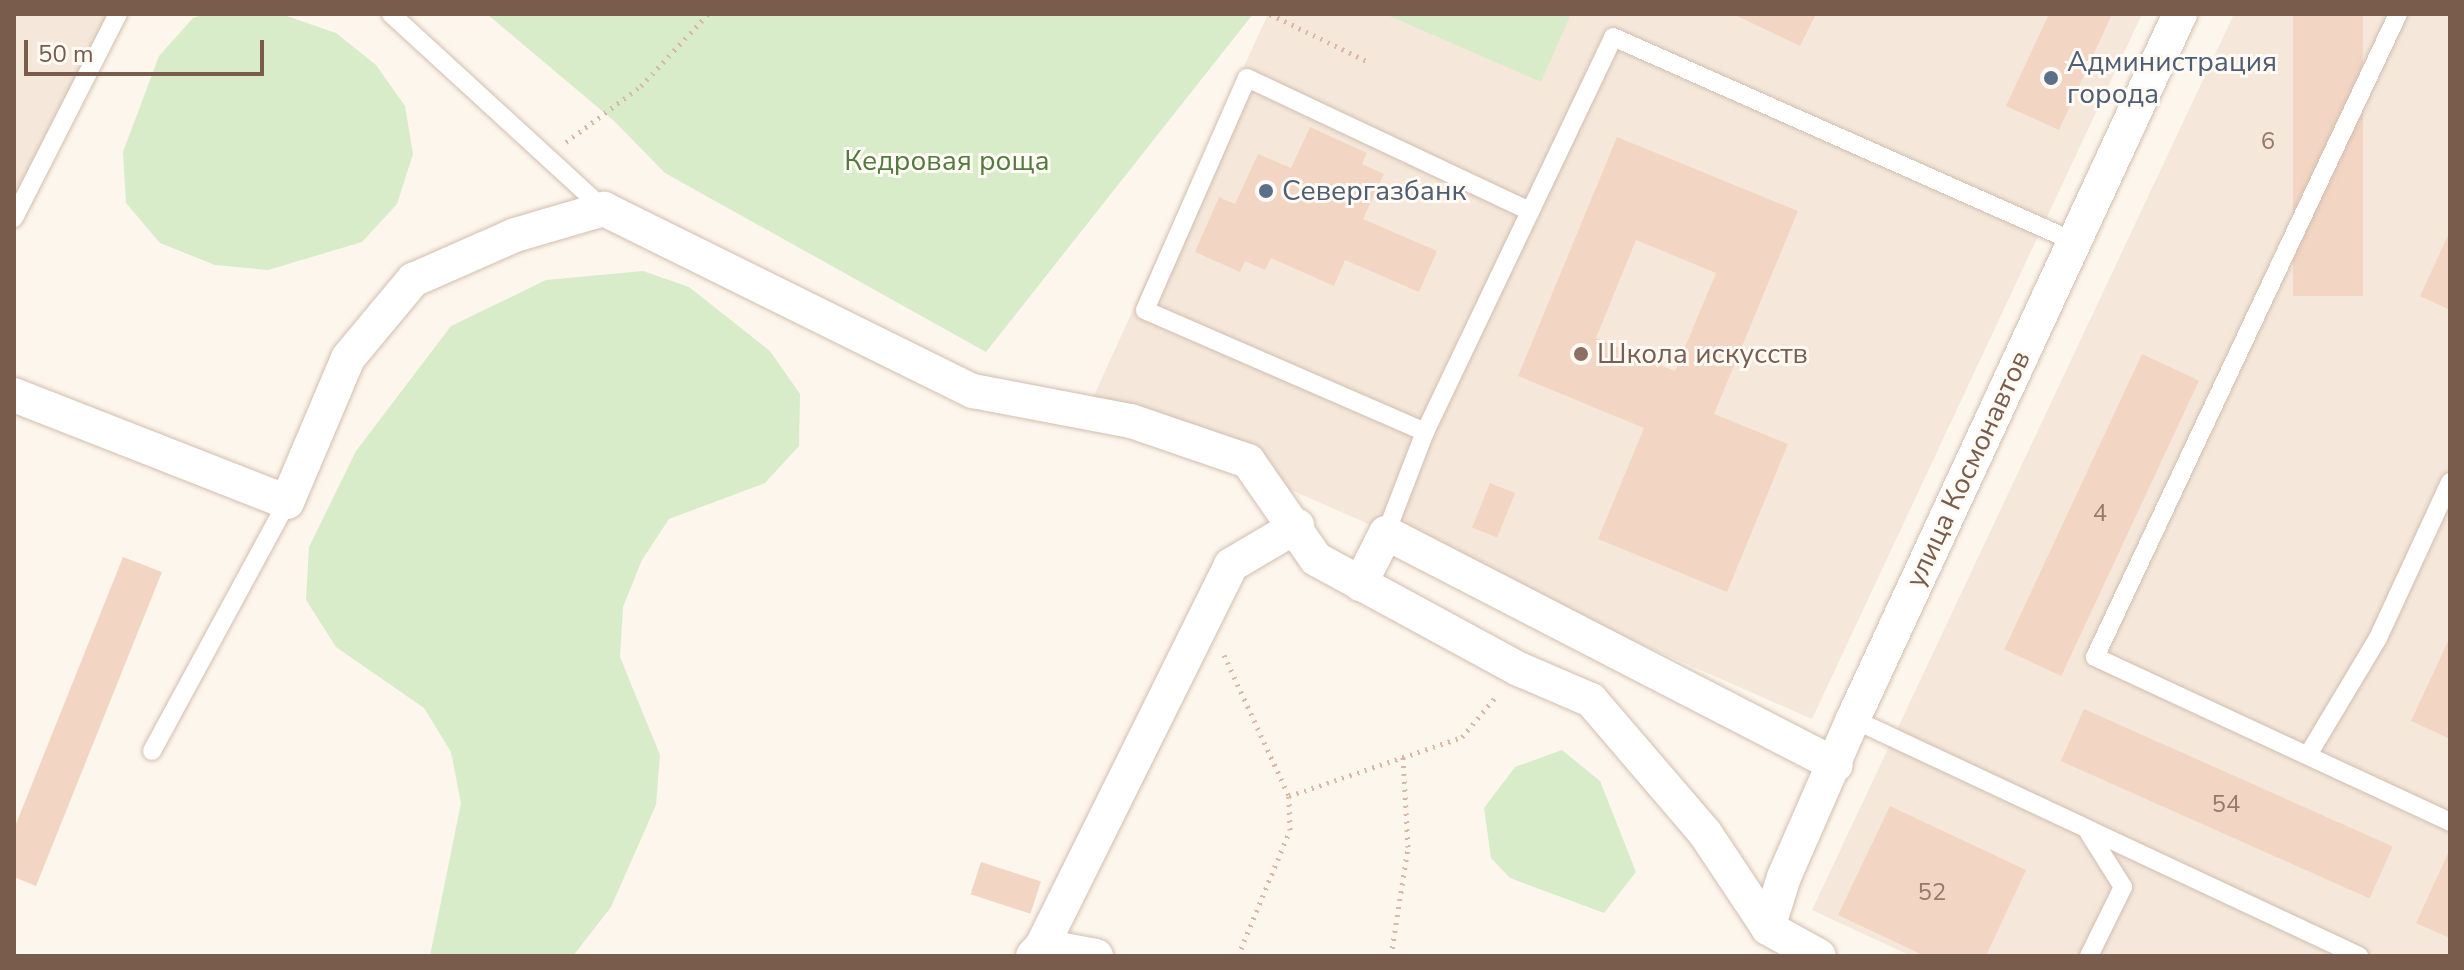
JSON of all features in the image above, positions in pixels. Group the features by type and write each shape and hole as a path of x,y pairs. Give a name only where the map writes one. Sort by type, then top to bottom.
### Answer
{"street":[{"name":"улица Космонавтов","path":"1768,928 1784,877 1836,765 1853,719 2180,14"},
{"path":"14,395 287,502 348,358 413,280 515,235 604,209 973,391 1131,421 1248,461 1297,526 1316,559 1519,669 1591,700 1705,833 1768,928 1819,956"},
{"path":"1096,956 1038,951 1231,565 1297,526"},
{"path":"1360,584 1386,533 1836,765"}],"lane":[{"path":"14,218 118,14"},
{"path":"391,14 544,158 604,209"},
{"path":"2398,14 2095,657 2450,822"},
{"path":"1386,533 1425,432 1613,37 2073,241"},
{"path":"1425,432 1145,310 1247,78 1530,211"},
{"path":"2308,755 2378,638 2450,482"},
{"path":"152,751 287,502"},
{"path":"1853,719 2359,956"},
{"path":"2089,832 2123,887 2089,956"}],"path":[{"path":"544,158 641,86 708,14"},
{"path":"1270,14 1371,63"},
{"path":"1218,643 1289,796 1290,830 1238,956"},
{"path":"1289,796 1462,737 1519,669"},
{"path":"1391,956 1408,847 1403,757"}],"shaded area":[{"path":"14,14 112,14 14,229"},
{"path":"1268,14 2142,14 1812,719 1091,402"},
{"path":"2234,14 2450,14 2450,956 1911,956 1812,910"}],"green space":[{"path":"205,14 281,14 336,33 376,65 405,106 413,154 397,204 362,242 268,270 215,265 160,243 126,203 123,152 159,56 193,18"},
{"name":"Кедровая роща","path":"487,14 1253,14 986,352 665,173 614,121"},
{"path":"1385,14 1571,14 1541,82"},
{"path":"643,271 689,287 770,351 800,394 799,446 765,483 669,519 642,560 623,607 620,657 660,755 656,805 611,907 573,956 430,956 461,803 451,752 424,708 336,647 306,600 309,547 356,451 451,326 546,280"},
{"path":"1562,750 1600,781 1636,872 1604,913 1510,878 1491,858 1484,808 1515,767"}],"building":[{"path":"1733,14 1816,14 1800,46"},
{"name":"Администрация города","path":"2049,14 2112,14 2059,130 2006,106"},
{"path":"2293,14 2363,14 2363,296 2293,296"},
{"path":"1310,127 1367,153 1362,164 1384,174 1363,219 1437,251 1419,292 1345,260 1334,286 1271,258 1265,270 1245,261 1240,272 1195,252 1219,197 1235,204 1258,154 1291,168"},
{"name":"Школа искусcтв","path":"1617,137 1798,211 1714,414 1788,444 1727,592 1598,539 1644,428 1518,376","holes":["1636,240 1716,273 1675,371 1596,338"]},
{"path":"2450,231 2450,310 2420,296"},
{"path":"2142,354 2199,381 2061,676 2004,649"},
{"path":"1490,483 1515,493 1497,538 1472,528"},
{"path":"123,557 162,572 36,886 14,877 14,829"},
{"path":"2450,637 2450,739 2411,721"},
{"path":"2084,709 2393,846 2370,899 2061,761"},
{"path":"1890,806 2026,870 1986,956 1925,956 1838,915"},
{"path":"2450,849 2450,938 2416,923"},
{"path":"981,862 1041,881 1030,914 970,894"}],"place":[{"name":"Администрация города","path":"2051,78"},
{"name":"Севергазбанк","path":"1266,191"},
{"name":"Школа искусcтв","path":"1581,354"}]}
